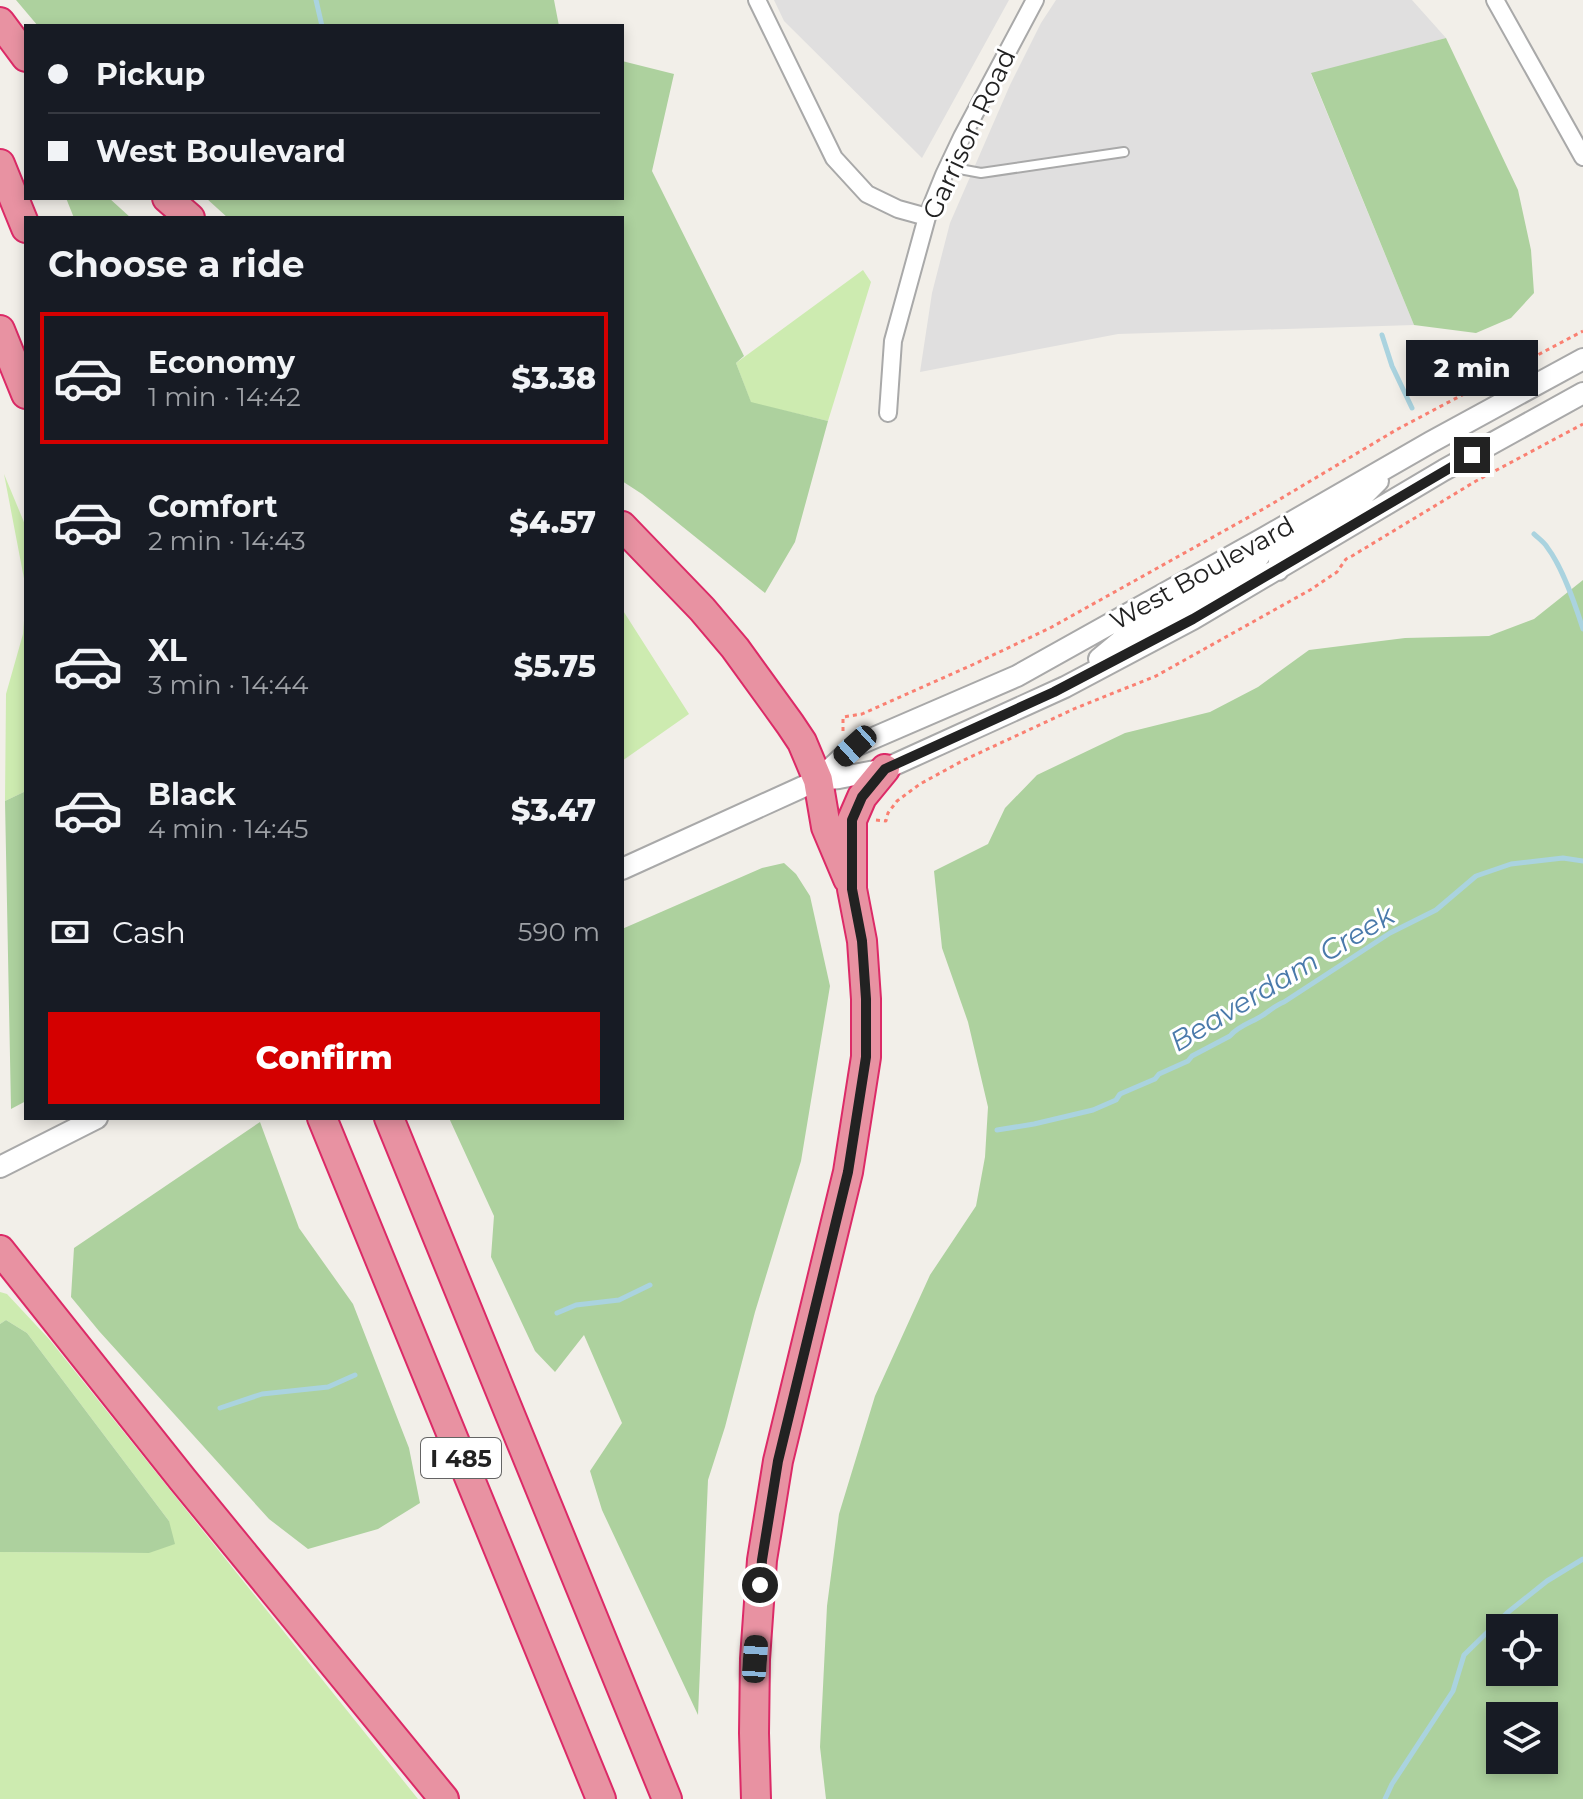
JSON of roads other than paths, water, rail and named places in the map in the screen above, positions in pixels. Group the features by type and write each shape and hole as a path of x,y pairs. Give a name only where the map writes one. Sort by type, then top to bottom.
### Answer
{"highway":[{"path":"0,22 24,54"},
{"path":"0,164 24,223"},
{"path":"169,200 188,216"},
{"path":"0,330 24,389"},
{"path":"624,528 735,648 802,742 818,780 826,827 852,889"},
{"path":"756,1799 755,1659 762,1560 778,1461 848,1172 866,1057 862,941 852,889 852,820 862,797 885,769"},
{"name":"I 485","path":"323,1120 601,1799"},
{"name":"I 485","path":"390,1120 667,1799"},
{"path":"0,1250 444,1799"}],"street":[{"path":"757,0 834,158 867,194 898,209 927,217"},
{"name":"Garrison Road","path":"888,413 893,341 927,217 948,167 1035,0"},
{"path":"1495,0 1583,157"},
{"name":"West Boulevard","path":"624,868 818,780 855,746 1017,676 1583,359"},
{"name":"West Boulevard","path":"818,780 885,769 1065,687 1193,619 1444,470 1583,393"},
{"path":"1278,570 1280,553 1287,543 1356,503 1396,462"},
{"path":"1065,687 1123,639 1257,561 1263,552 1264,538"},
{"path":"0,1167 93,1120"}],"lane":[{"path":"948,167 981,173 1124,152"}],"waterway":[{"path":"316,0 322,24"},
{"path":"1382,335 1392,366 1412,408"},
{"path":"1534,534 1546,545 1558,565 1583,629"},
{"name":"Beaverdam Creek","path":"997,1130 1093,1110 1116,1100 1120,1094 1155,1079 1230,1036 1390,933 1436,910 1476,876 1511,864 1563,858 1583,861"},
{"name":"Beaverdam Creek","path":"557,1313 576,1305 619,1300 650,1285"},
{"name":"Beaverdam Creek","path":"220,1408 262,1394 328,1387 355,1375"},
{"path":"1385,1799 1453,1691 1464,1655 1507,1613 1547,1581 1583,1559"}]}
